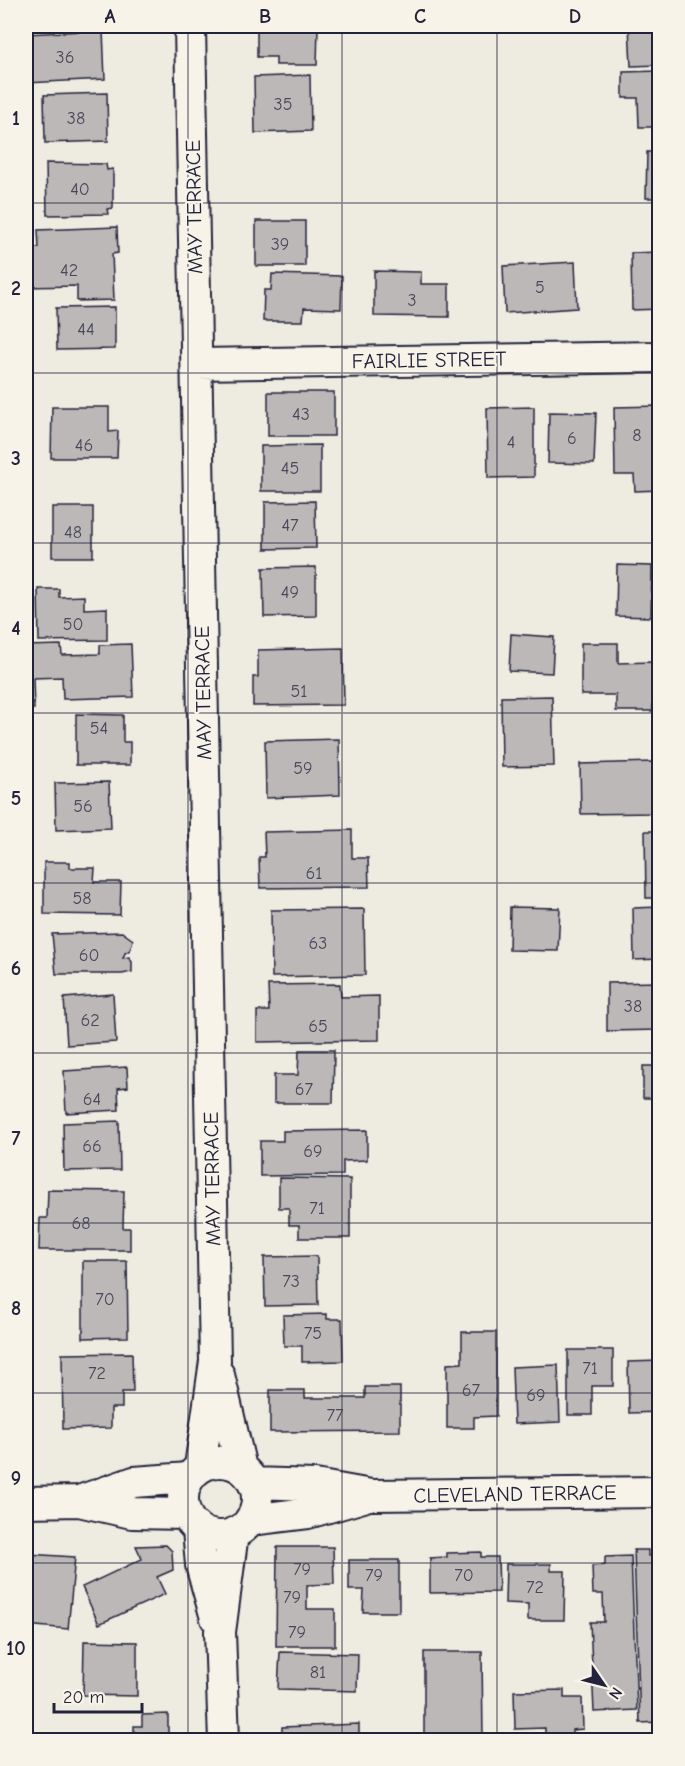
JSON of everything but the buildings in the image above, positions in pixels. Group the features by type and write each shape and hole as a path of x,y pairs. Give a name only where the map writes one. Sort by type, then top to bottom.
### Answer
{"street":[{"name":"MAY TERRACE","path":"190,26 215,1361 194,1472"},
{"name":"FAIRLIE STREET","path":"198,364 660,357"},
{"name":"MAY TERRACE","path":"215,1361 247,1475"},
{"path":"79,1501 134,1482 194,1472 209,1463 220,1461 231,1463 247,1475 257,1502 242,1527 220,1632"},
{"path":"194,1472 184,1489 183,1502 192,1521 201,1565 220,1632 224,1740"},
{"name":"CLEVELAND TERRACE","path":"247,1475 371,1495 660,1492"},
{"name":"CLEVELAND TERRACE","path":"242,1527 308,1513 371,1495"},
{"path":"26,1502 79,1501 132,1513 192,1521 209,1534 221,1536 242,1527"}]}
